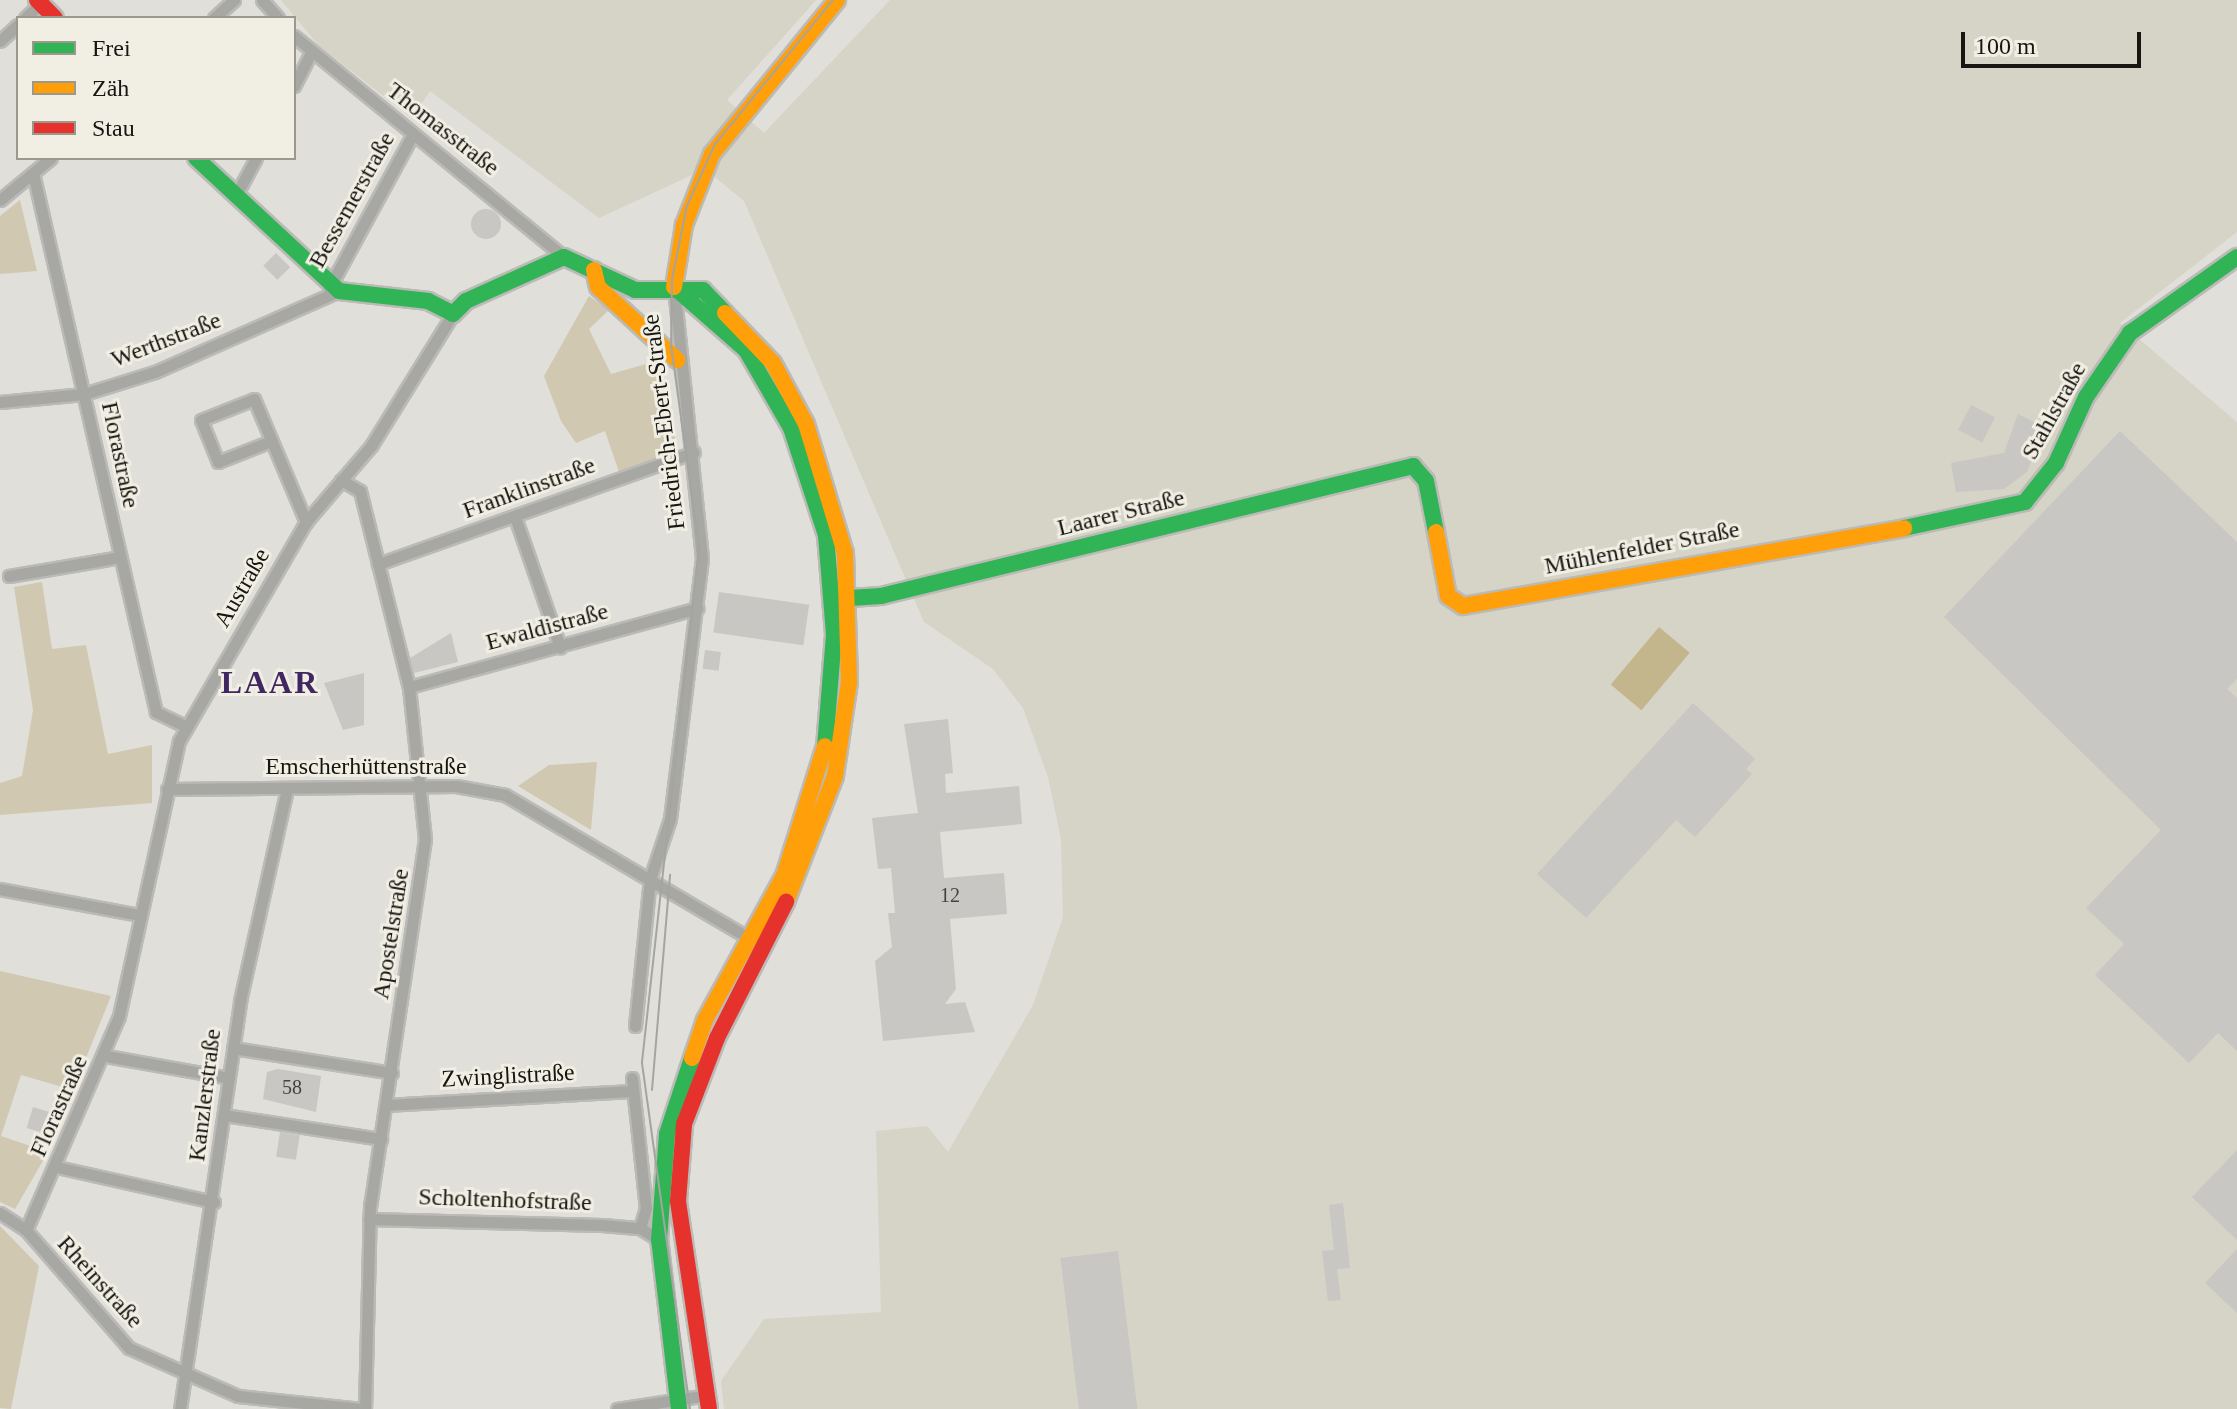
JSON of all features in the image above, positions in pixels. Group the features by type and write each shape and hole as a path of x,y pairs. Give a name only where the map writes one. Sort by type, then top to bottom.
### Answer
{"street":[{"path":"216,16 234,0"},
{"path":"262,0 276,16"},
{"name":"Friedrich-Ebert-Straße","path":"635,1026 650,879 670,819 697,608 701,516 694,452 677,360 674,287 684,225 712,154 837,0"},
{"path":"27,16 41,1"},
{"path":"0,41 16,27"},
{"name":"Thomasstraße","path":"296,38 310,55 564,257"},
{"path":"296,82 310,55"},
{"name":"Bessemerstraße","path":"334,289 413,134"},
{"path":"0,200 49,160"},
{"path":"198,160 334,289 428,301 453,314 466,301 564,257 635,290 674,287 703,290 727,308 788,388 835,508 849,682 835,776 808,860 705,1020 676,1099 663,1156 659,1240 678,1405"},
{"path":"235,197 255,160"},
{"name":"Florastraße","path":"33,173 156,712 187,727"},
{"name":"Stahlstraße","path":"1979,513 2025,502 2056,463 2086,397 2130,333 2237,257"},
{"path":"594,270 598,287 677,360"},
{"name":"Werthstraße","path":"0,402 84,394 155,372 334,289"},
{"name":"Austraße","path":"173,762 187,727 306,522 371,446 453,314"},
{"path":"271,441 218,462 201,420 254,399 306,522"},
{"name":"Franklinstraße","path":"378,564 694,452"},
{"name":"Mühlenfelder Straße","path":"1419,468 1448,596 1463,606 1979,513"},
{"name":"Laarer Straße","path":"842,599 1419,468"},
{"name":"Apostelstraße","path":"341,480 360,491 409,687 423,786 424,878 369,1219 363,1409"},
{"path":"515,517 560,647"},
{"path":"9,576 120,557"},
{"name":"Ewaldistraße","path":"409,687 697,608"},
{"name":"Florastraße","path":"26,1230 106,1056 173,762"},
{"name":"Emscherhüttenstraße","path":"167,789 423,786 505,795 756,942"},
{"name":"Kanzlerstraße","path":"180,1409 190,1377 233,1048 287,789"},
{"path":"0,889 139,915"},
{"path":"617,1409 708,1402 678,1201 681,1145 704,1067 756,942"},
{"path":"233,1048 392,1073"},
{"path":"106,1056 229,1078"},
{"name":"Zwinglistraße","path":"387,1105 632,1085 646,1208 640,1228"},
{"path":"224,1115 381,1139"},
{"path":"57,1167 214,1202"},
{"name":"Rheinstraße","path":"0,1213 26,1230 129,1348 190,1377 245,1397 363,1409"},
{"name":"Scholtenhofstraße","path":"369,1219 640,1228"},
{"path":"640,1228 659,1240"}],"shaded area":[{"path":"281,0 816,0 727,100 764,133 890,0 2237,0 2237,232 2120,323 2237,422 2237,1409 724,1409 721,1381 764,1319 881,1312 876,1131 927,1126 948,1152 1033,1005 1063,917 1061,839 1048,777 1023,708 993,669 924,622 744,201 705,169 599,218 430,91 412,118 319,46"},
{"path":"20,200 37,271 0,274 0,216"},
{"path":"589,296 609,310 589,329 611,374 660,360 678,454 619,472 605,431 576,443 561,421 544,376"},
{"path":"42,582 52,649 86,645 108,754 152,745 152,803 0,815 0,783 22,776 33,710 14,587"},
{"path":"1659,627 1690,653 1641,710 1611,684"},
{"path":"597,762 591,830 518,786 549,765"},
{"path":"0,971 111,996 73,1090 21,1075 1,1136 48,1152 15,1209 0,1202"},
{"path":"0,1226 39,1266 11,1409 0,1408"}],"building":[{"path":"486,209 492,210 500,218 500,230 492,238 486,239 480,238 472,230 471,224 472,218 480,210"},
{"path":"276,253 290,267 277,280 263,266"},
{"path":"1971,405 1995,417 1982,442 1958,430"},
{"path":"2018,414 2044,427 2027,472 2004,489 1956,492 1951,463 2004,453"},
{"path":"2120,431 2237,542 2237,679 2227,689 2237,698 2237,1051 2218,1033 2189,1063 2095,975 2124,944 2086,908 2161,830 1944,617"},
{"path":"719,592 809,605 803,645 713,633"},
{"path":"451,633 458,662 414,673 410,658"},
{"path":"705,650 721,652 719,671 703,669"},
{"path":"364,673 364,725 343,730 324,683"},
{"path":"1693,703 1755,759 1746,769 1752,774 1695,837 1676,820 1586,918 1537,874"},
{"path":"948,719 953,773 945,774 946,793 1019,786 1022,824 940,832 944,878 1004,873 1007,914 950,919 956,989 945,1004 965,1002 975,1032 883,1041 875,961 892,947 888,913 895,913 891,868 878,869 872,818 918,813 904,724"},
{"path":"278,1069 321,1076 316,1112 263,1099 267,1072"},
{"path":"33,1107 56,1114 50,1135 27,1128"},
{"path":"280,1132 300,1135 296,1160 276,1157"},
{"path":"2237,1150 2237,1240 2192,1197"},
{"path":"1343,1203 1350,1268 1337,1269 1341,1300 1328,1301 1322,1251 1334,1250 1329,1205"},
{"path":"2237,1249 2237,1313 2205,1283"},
{"path":"1118,1251 1137,1409 1079,1409 1060,1258"}],"tram line":[{"path":"690,1409 642,1062 699,547 671,346 672,279 687,206 715,144 833,0"},
{"path":"652,1090 670,875"}],"traffic: fast":[{"path":"198,160 339,291 428,301 453,314 466,301 564,257 635,290 703,290 725,313"},
{"path":"1904,528 2025,502 2056,463 2086,397 2130,333 2237,257"},
{"path":"674,287 746,350 791,428 826,535 834,635 825,746"},
{"path":"834,599 881,596 1413,466 1426,481 1436,532"},
{"path":"679,1409 659,1240 667,1134 692,1058"}],"traffic: slow":[{"path":"674,287 684,225 712,154 837,0"},
{"path":"594,270 598,287 677,360"},
{"path":"725,313 773,363 806,424 845,553 849,682 835,776 786,902"},
{"path":"1436,532 1448,596 1463,606 1904,528"},
{"path":"692,1058 705,1020 784,876 825,746"}],"traffic: jam":[{"path":"37,0 53,16"},
{"path":"709,1409 678,1201 684,1124 717,1038 786,902"}],"district":[{"name":"LAAR","path":"270,682"}]}
